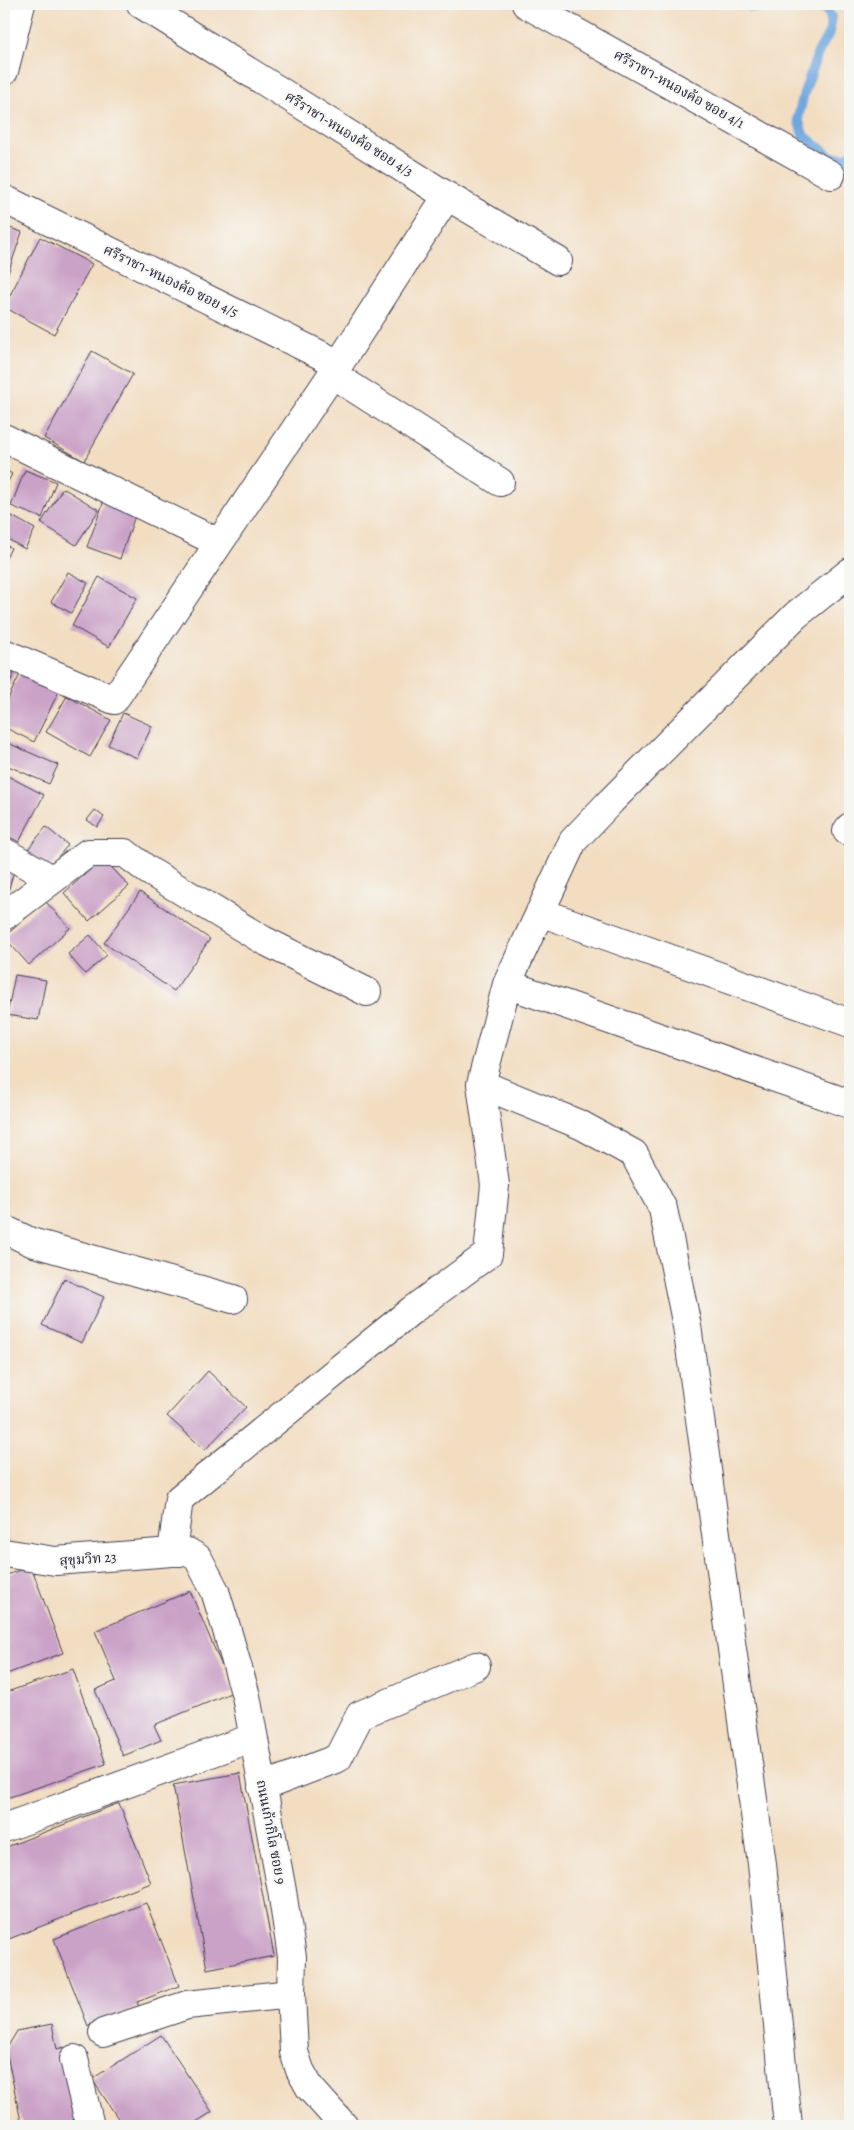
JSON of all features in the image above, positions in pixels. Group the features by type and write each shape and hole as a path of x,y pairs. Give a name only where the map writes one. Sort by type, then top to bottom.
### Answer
{"street":[{"path":"4,71 21,4"},
{"name":"ศรีราชา-หนองค้อ ซอย 4/3","path":"141,4 447,196 558,261"},
{"name":"ศรีราชา-หนองค้อ ซอย 4/1","path":"526,4 831,175"},
{"path":"4,653 114,700 336,369 447,196"},
{"name":"ศรีราชา-หนองค้อ ซอย 4/5","path":"4,199 336,369 500,482"},
{"path":"4,438 219,543"},
{"path":"172,1552 179,1499 412,1310 488,1254 495,1185 481,1084 507,984 573,842 796,615 850,572"},
{"path":"4,852 52,879"},
{"path":"4,916 88,853 126,853 149,871 263,940 367,992"},
{"path":"540,912 850,1023"},
{"path":"507,984 850,1104"},
{"path":"481,1084 581,1125 634,1154 662,1209 687,1326 762,1864 788,2126"},
{"path":"4,1229 31,1242 233,1299"},
{"name":"สุขุมวิท 23","path":"4,1553 55,1561 172,1552"},
{"name":"ถนนเก้ากิโล ซอย 9","path":"172,1552 188,1552 198,1558 215,1591 246,1696 252,1738 282,1891 292,1957 291,1994 294,2052 300,2070 310,2088 344,2126"},
{"path":"4,1570 55,1561"},
{"path":"262,1787 338,1758 360,1715 476,1666"},
{"path":"4,1828 252,1738"},
{"path":"103,2033 188,2005 291,1994"},
{"path":"74,2059 90,2126"}],"building":[{"path":"4,226 22,232 4,285"},
{"path":"40,237 92,264 54,334 4,307"},
{"path":"92,351 133,374 84,461 44,438"},
{"path":"4,469 12,474 4,489"},
{"path":"25,470 56,482 42,518 11,506"},
{"path":"63,488 99,510 76,545 41,523"},
{"path":"105,498 137,510 120,559 87,547"},
{"path":"10,515 35,529 25,549 4,537 4,526"},
{"path":"4,544 11,548 4,562"},
{"path":"68,572 88,583 71,613 51,602"},
{"path":"99,577 137,598 109,647 72,626"},
{"path":"4,661 17,667 4,695"},
{"path":"22,670 60,689 34,742 4,727 4,707"},
{"path":"67,696 111,720 90,757 46,732"},
{"path":"123,713 152,726 137,758 108,745"},
{"path":"8,743 58,765 49,784 4,764 4,751"},
{"path":"4,774 44,795 19,842 4,834"},
{"path":"95,810 104,817 97,827 87,820"},
{"path":"46,827 68,845 46,871 24,854"},
{"path":"103,858 129,886 89,921 64,893"},
{"path":"4,868 14,871 7,895 4,894"},
{"path":"140,892 210,939 174,991 104,943"},
{"path":"45,901 70,928 29,965 4,937"},
{"path":"90,935 107,955 85,974 68,954"},
{"path":"15,975 46,980 38,1020 7,1015"},
{"path":"64,1279 104,1297 82,1343 42,1325"},
{"path":"208,1371 246,1407 205,1450 167,1416"},
{"path":"31,1566 63,1653 4,1675 4,1576"},
{"path":"190,1591 233,1692 154,1725 161,1740 123,1756 95,1690 116,1681 95,1631"},
{"path":"73,1669 106,1764 4,1799 4,1693"},
{"path":"240,1773 274,1956 207,1969 173,1785"},
{"path":"119,1803 151,1883 4,1941 4,1848"},
{"path":"146,1903 179,1986 137,2002 139,2006 88,2026 54,1939"},
{"path":"52,2024 57,2049 64,2047 80,2126 22,2126 6,2050 17,2031"},
{"path":"161,2035 212,2112 190,2126 123,2126 92,2079"}],"waterway":[{"path":"746,4 751,7 824,8 831,16 830,31 818,53 804,93 798,118 803,135 831,157 847,158 850,155"}]}
